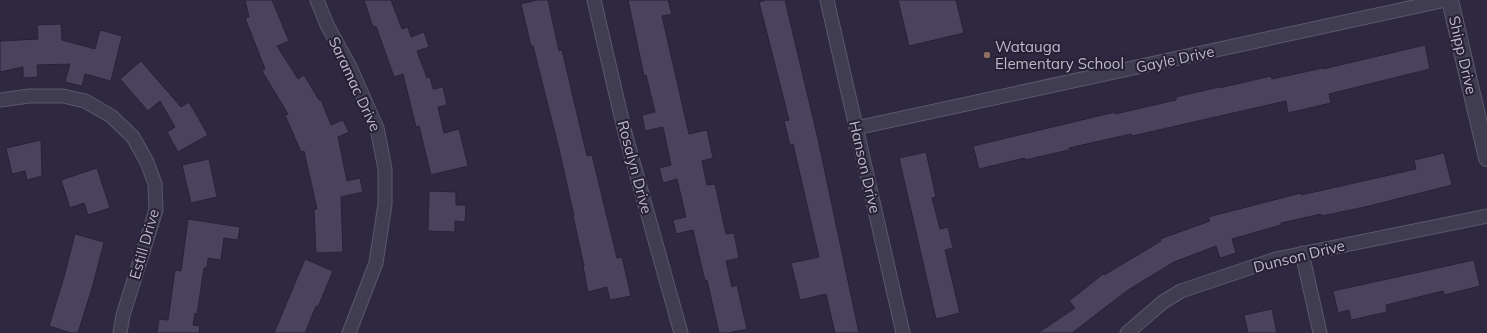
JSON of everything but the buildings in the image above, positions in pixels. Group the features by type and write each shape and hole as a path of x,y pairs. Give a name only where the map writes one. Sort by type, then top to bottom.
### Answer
{"street":[{"name":"Saramac Drive","path":"317,0 327,25 350,67 378,128 385,169 385,204 376,263 349,333"},
{"name":"Rosalyn Drive","path":"594,0 625,133 681,333"},
{"name":"Hanson Drive","path":"827,0 904,333"},
{"name":"Gayle Drive","path":"856,128 1446,0"},
{"name":"Shipp Drive","path":"1450,0 1487,158"},
{"name":"Estill Drive","path":"0,100 29,96 56,96 85,101 111,116 133,137 147,162 155,184 156,210 123,315 120,333"},
{"name":"Dunson Drive","path":"1126,333 1163,302 1181,291 1276,259 1487,216"},
{"path":"1302,253 1320,333"}],"place":[{"name":"Watauga Elementary School","path":"987,55"}]}
